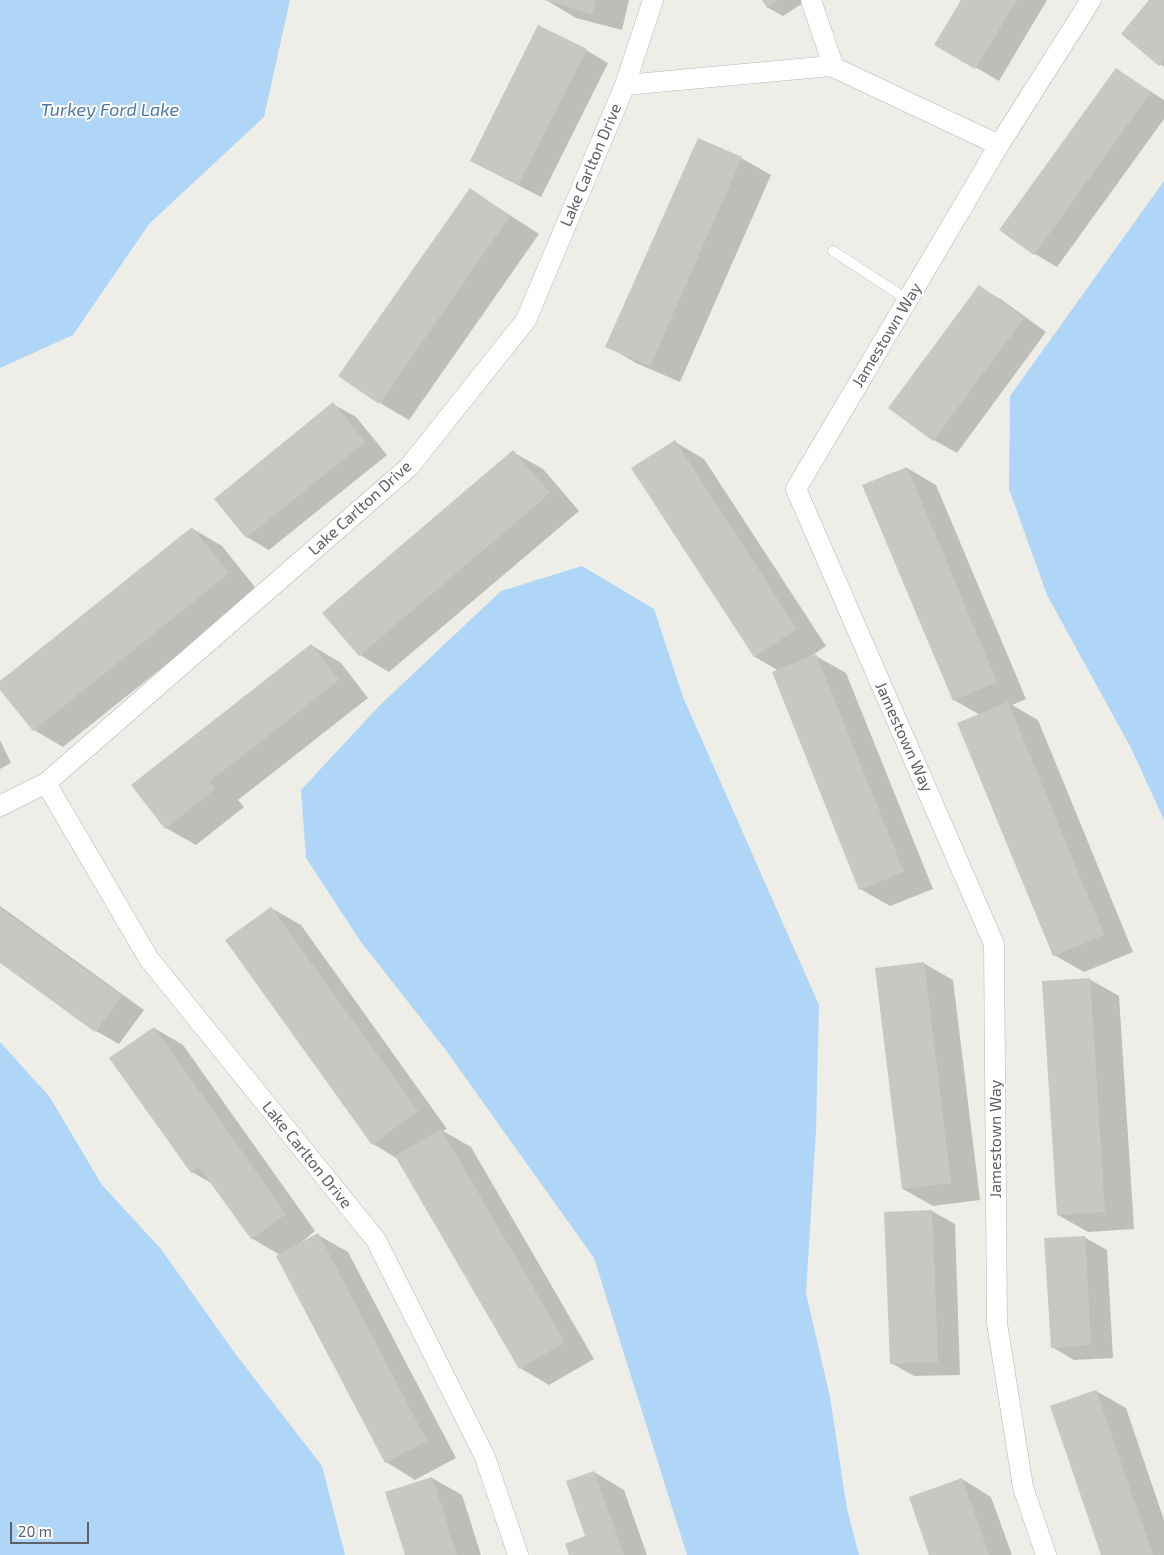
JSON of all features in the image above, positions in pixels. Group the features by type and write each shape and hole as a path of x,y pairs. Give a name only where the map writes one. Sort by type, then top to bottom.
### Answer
{"street":[{"name":"Lake Carlton Drive","path":"0,806 46,783 409,467 526,320 625,85 653,0"},
{"path":"811,0 834,68"},
{"name":"Jamestown Way","path":"1046,1555 1023,1487 997,1323 994,944 796,489 999,146 1091,0"},
{"name":"Lake Carlton Drive","path":"625,85 834,68 999,146"},
{"name":"Lake Carlton Drive","path":"46,783 148,959 376,1240 485,1457 518,1555"}],"lane":[{"path":"833,251 908,300"}],"water":[{"name":"Turkey Ford Lake","path":"0,0 290,0 264,117 149,224 73,335 0,368"},
{"path":"1164,181 1164,820 1131,748 1047,595 1009,489 1010,396"},
{"path":"582,566 654,609 683,697 819,1005 816,1131 806,1293 830,1397 847,1509 859,1555 687,1555 594,1258 445,1049 361,942 306,858 301,790 380,705 501,591"},
{"path":"0,1042 49,1096 102,1185 161,1249 234,1352 322,1466 345,1555 0,1555"}],"building":[{"path":"545,0 596,0 592,14"},
{"path":"762,0 779,0 767,8"},
{"path":"961,0 1017,0 975,69 934,45"},
{"path":"1149,0 1164,0 1164,60 1159,66 1121,34"},
{"path":"538,25 587,49 518,185 470,161"},
{"path":"1116,68 1151,92 1034,255 999,230"},
{"path":"698,138 742,157 650,366 605,347"},
{"path":"470,188 510,216 379,404 338,376"},
{"path":"979,285 1024,318 933,441 888,408"},
{"path":"333,402 365,442 246,538 214,499"},
{"path":"675,440 797,629 754,657 631,468"},
{"path":"513,450 550,493 359,656 322,613"},
{"path":"907,467 997,682 953,701 862,485"},
{"path":"192,527 229,573 33,731 0,690 0,681"},
{"path":"311,644 339,680 209,782 215,789 165,829 131,785"},
{"path":"816,654 904,872 859,890 772,672"},
{"path":"1008,702 1104,935 1053,956 957,723"},
{"path":"271,907 418,1111 372,1145 225,940"},
{"path":"0,908 122,996 95,1032 0,963"},
{"path":"924,962 951,1183 902,1189 875,968"},
{"path":"1090,978 1105,1212 1057,1215 1042,981"},
{"path":"154,1027 286,1214 251,1239 199,1167 191,1173 109,1058"},
{"path":"441,1129 565,1342 519,1369 395,1156"},
{"path":"932,1210 938,1362 890,1364 884,1212"},
{"path":"318,1233 427,1441 385,1463 276,1256"},
{"path":"1085,1236 1091,1345 1051,1348 1044,1238"},
{"path":"1096,1390 1153,1555 1101,1555 1050,1406"},
{"path":"594,1471 624,1555 569,1555 565,1544 585,1536 566,1481"},
{"path":"432,1477 457,1555 405,1555 385,1492"},
{"path":"962,1478 989,1555 929,1555 909,1497"}]}
